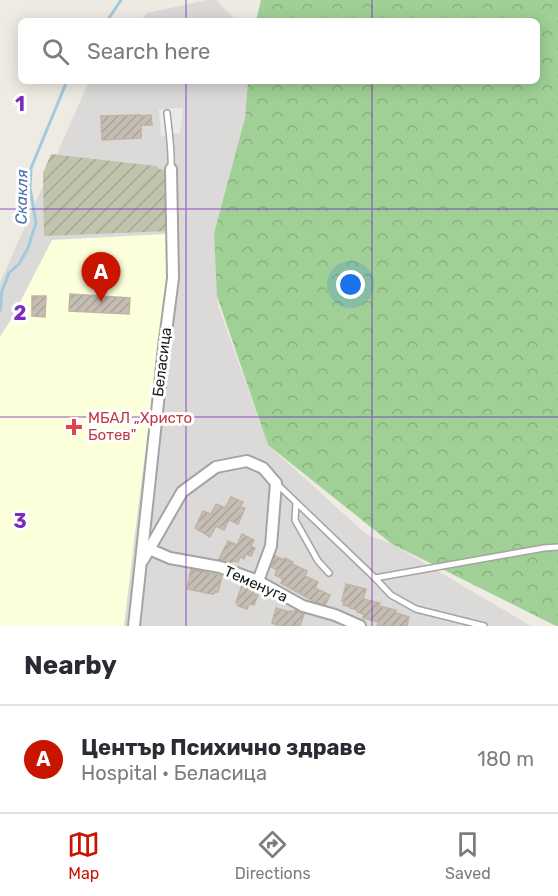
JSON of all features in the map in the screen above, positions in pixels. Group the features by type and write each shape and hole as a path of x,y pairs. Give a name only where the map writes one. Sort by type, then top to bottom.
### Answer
{"street":[{"name":"Беласица","path":"134,626 173,278 171,169"},
{"path":"140,566 182,492 216,467 247,461 263,468 276,483 271,546 258,581"},
{"name":"Теменуга","path":"149,549 170,558 220,567 258,581 303,606 335,615 360,626"}],"lane":[{"path":"167,113 172,145 171,169"},
{"path":"276,483 391,595 416,609 484,626"},
{"path":"296,503 295,520 318,561 329,573"},
{"path":"375,578 558,547"}],"shaded area":[{"path":"216,0 234,18 143,18 147,13"},
{"path":"88,84 248,84 245,118 214,233 218,305 268,445 366,534 392,544 531,626 0,626 0,283"},
{"path":"183,108 180,133 161,136 159,109"},
{"path":"51,154 156,166 167,171 170,231 44,236 43,173"},
{"name":"МБАЛ „Христо Ботев\"","path":"166,234 167,280 124,626 0,626 0,337 52,240"}],"green space":[{"path":"261,0 558,0 558,626 392,544 268,445 217,296 214,233 245,118 248,84 540,84 540,18 257,18"}],"building":[{"path":"151,115 152,125 141,125 141,138 102,140 101,116"},
{"path":"70,294 130,298 129,314 69,311"},
{"path":"32,296 46,296 45,317 32,316"},
{"path":"231,497 243,502 240,507 245,508 238,524 229,520 224,530 216,526 210,537 195,528 203,511 211,514 216,504 225,508"},
{"path":"242,534 254,540 251,546 255,548 251,556 246,554 244,559 240,557 238,562 231,563 219,559 228,541 237,545"},
{"path":"275,556 284,560 285,558 307,571 305,576 318,582 315,588 330,595 325,605 281,583 283,579 275,575 277,570 271,567"},
{"path":"191,569 222,576 218,592 212,594 187,589"},
{"path":"346,584 366,589 363,599 380,603 379,606 396,610 396,613 409,617 407,626 377,626 378,622 363,618 364,614 343,605"},
{"path":"242,585 255,588 253,594 258,595 254,605 249,604 247,609 238,606 236,602"},
{"path":"276,608 290,612 295,610 304,614 300,626 280,626 272,623"}],"waterway":[{"name":"Скакля","path":"109,18 121,0"},
{"name":"Скакля","path":"0,311 2,291 9,273 19,264 28,248 36,223 30,188 31,168 66,84"}],"place":[{"name":"Център Психично здраве","path":"101,302"},
{"name":"МБАЛ „Христо Ботев\"","path":"74,427"}]}
